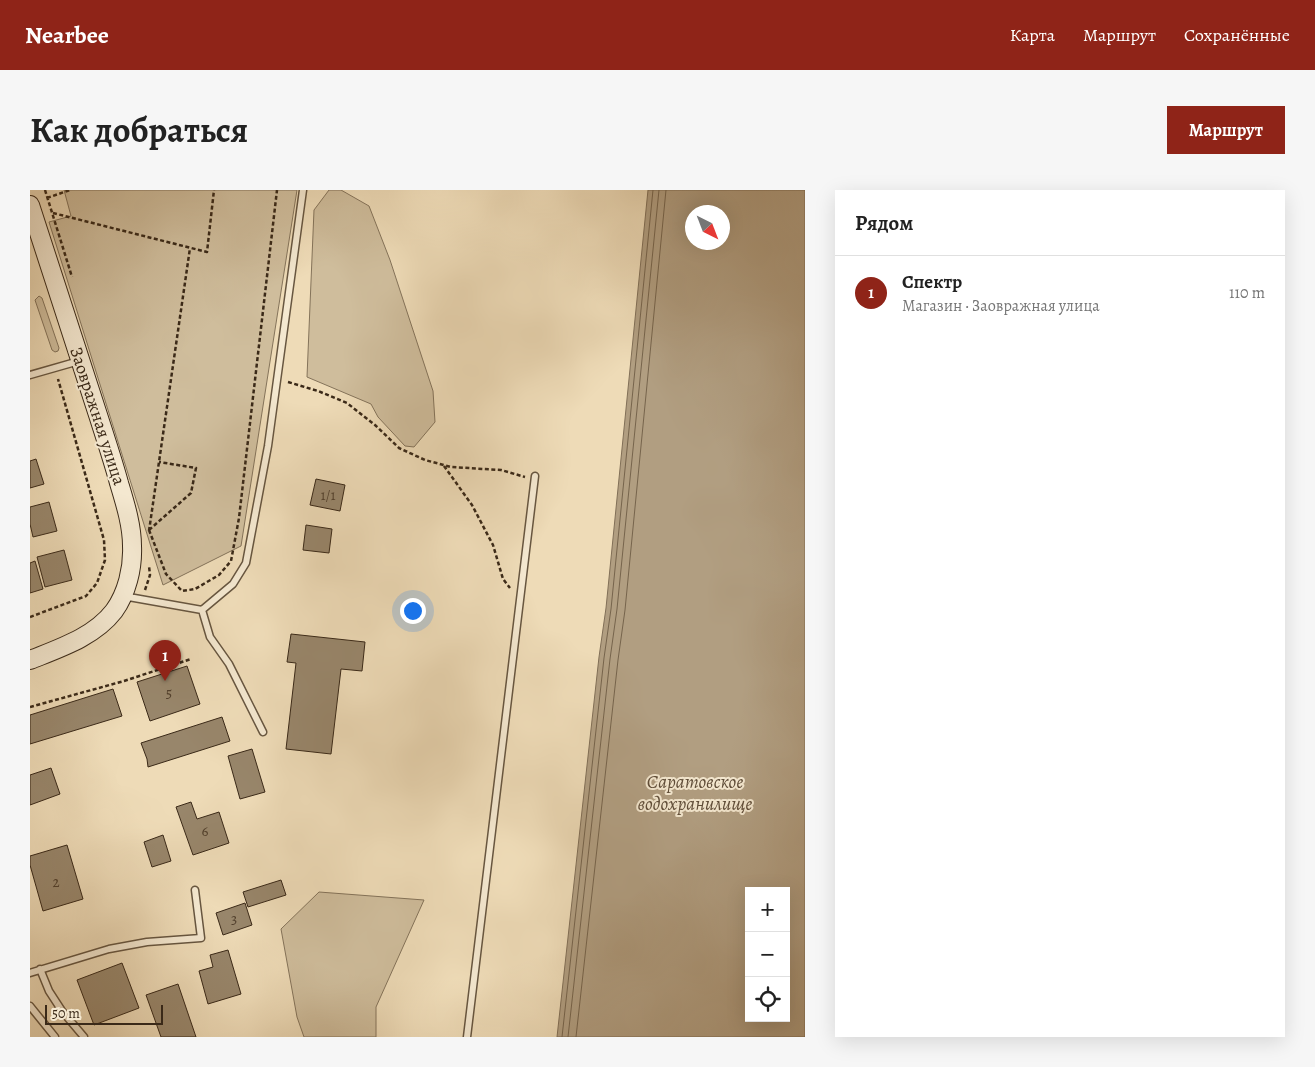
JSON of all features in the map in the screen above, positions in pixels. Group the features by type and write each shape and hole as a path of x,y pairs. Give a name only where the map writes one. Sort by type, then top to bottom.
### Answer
{"main road":[{"name":"Заовражная улица","path":"30,205 110,451 127,510 132,546 130,572 122,596 114,611 86,636 30,660"}],"lane":[{"path":"122,596 202,610 234,584 246,563 268,446 303,190"},
{"path":"30,375 80,360"},
{"path":"467,1037 535,478"},
{"path":"202,610 210,637 229,664 263,732"},
{"path":"30,973 109,949 147,942 200,938 195,890"},
{"path":"40,969 49,991 62,1011 84,1037"},
{"path":"30,1006 54,1037"}],"path":[{"path":"45,190 72,277"},
{"path":"47,198 70,190"},
{"path":"52,212 206,252 214,190"},
{"path":"146,521 166,574 182,590 195,589 220,576 231,560 239,518 277,190"},
{"path":"148,538 190,248"},
{"path":"30,617 86,596 97,583 105,560 104,540 55,368"},
{"path":"277,378 318,391 347,403 399,448 424,460 451,467 501,470 535,478"},
{"path":"149,530 191,493 196,468 159,462"},
{"path":"444,465 472,505 493,545 504,579 520,601"},
{"path":"142,599 150,575 149,565"},
{"path":"30,707 124,681 191,659"}],"shaded area":[{"path":"64,190 297,190 241,546 163,585 49,222 71,216"},
{"path":"329,190 341,190 369,206 390,260 433,391 435,422 414,447 405,446 378,417 371,404 307,377 314,210"},
{"path":"39,296 42,298 59,348 55,352 52,350 35,300"},
{"path":"319,892 424,900 376,1007 376,1037 304,1037 297,1017 281,929"}],"water":[{"name":"Саратовское водохранилище","path":"648,190 805,190 805,1037 557,1037 606,608"}],"building":[{"path":"36,459 44,484 30,488 30,461"},
{"path":"316,479 345,485 340,511 310,505"},
{"path":"49,502 57,531 33,537 30,524 30,507"},
{"path":"306,525 332,529 329,553 303,550"},
{"path":"64,550 72,580 45,587 37,557"},
{"path":"35,561 43,589 30,593 30,563"},
{"path":"291,634 365,642 362,671 341,669 331,754 286,749 296,663 287,662"},
{"path":"187,666 200,704 150,721 137,682"},
{"path":"113,689 122,716 30,744 30,715"},
{"path":"222,717 230,741 148,767 141,743"},
{"path":"252,749 265,792 240,799 228,756"},
{"path":"51,768 60,794 30,805 30,775"},
{"path":"191,802 197,819 219,812 229,843 193,855 176,807"},
{"path":"163,835 171,861 152,867 144,842"},
{"path":"67,845 83,899 43,911 30,865 30,856"},
{"path":"281,880 286,895 248,907 243,892"},
{"path":"245,903 252,925 223,935 216,913"},
{"path":"228,950 241,994 208,1004 199,971 213,967 210,955"},
{"path":"122,963 139,1008 94,1025 77,980"},
{"path":"178,984 196,1037 161,1037 146,995"}],"place":[{"name":"Спектр","path":"165,681"}]}
